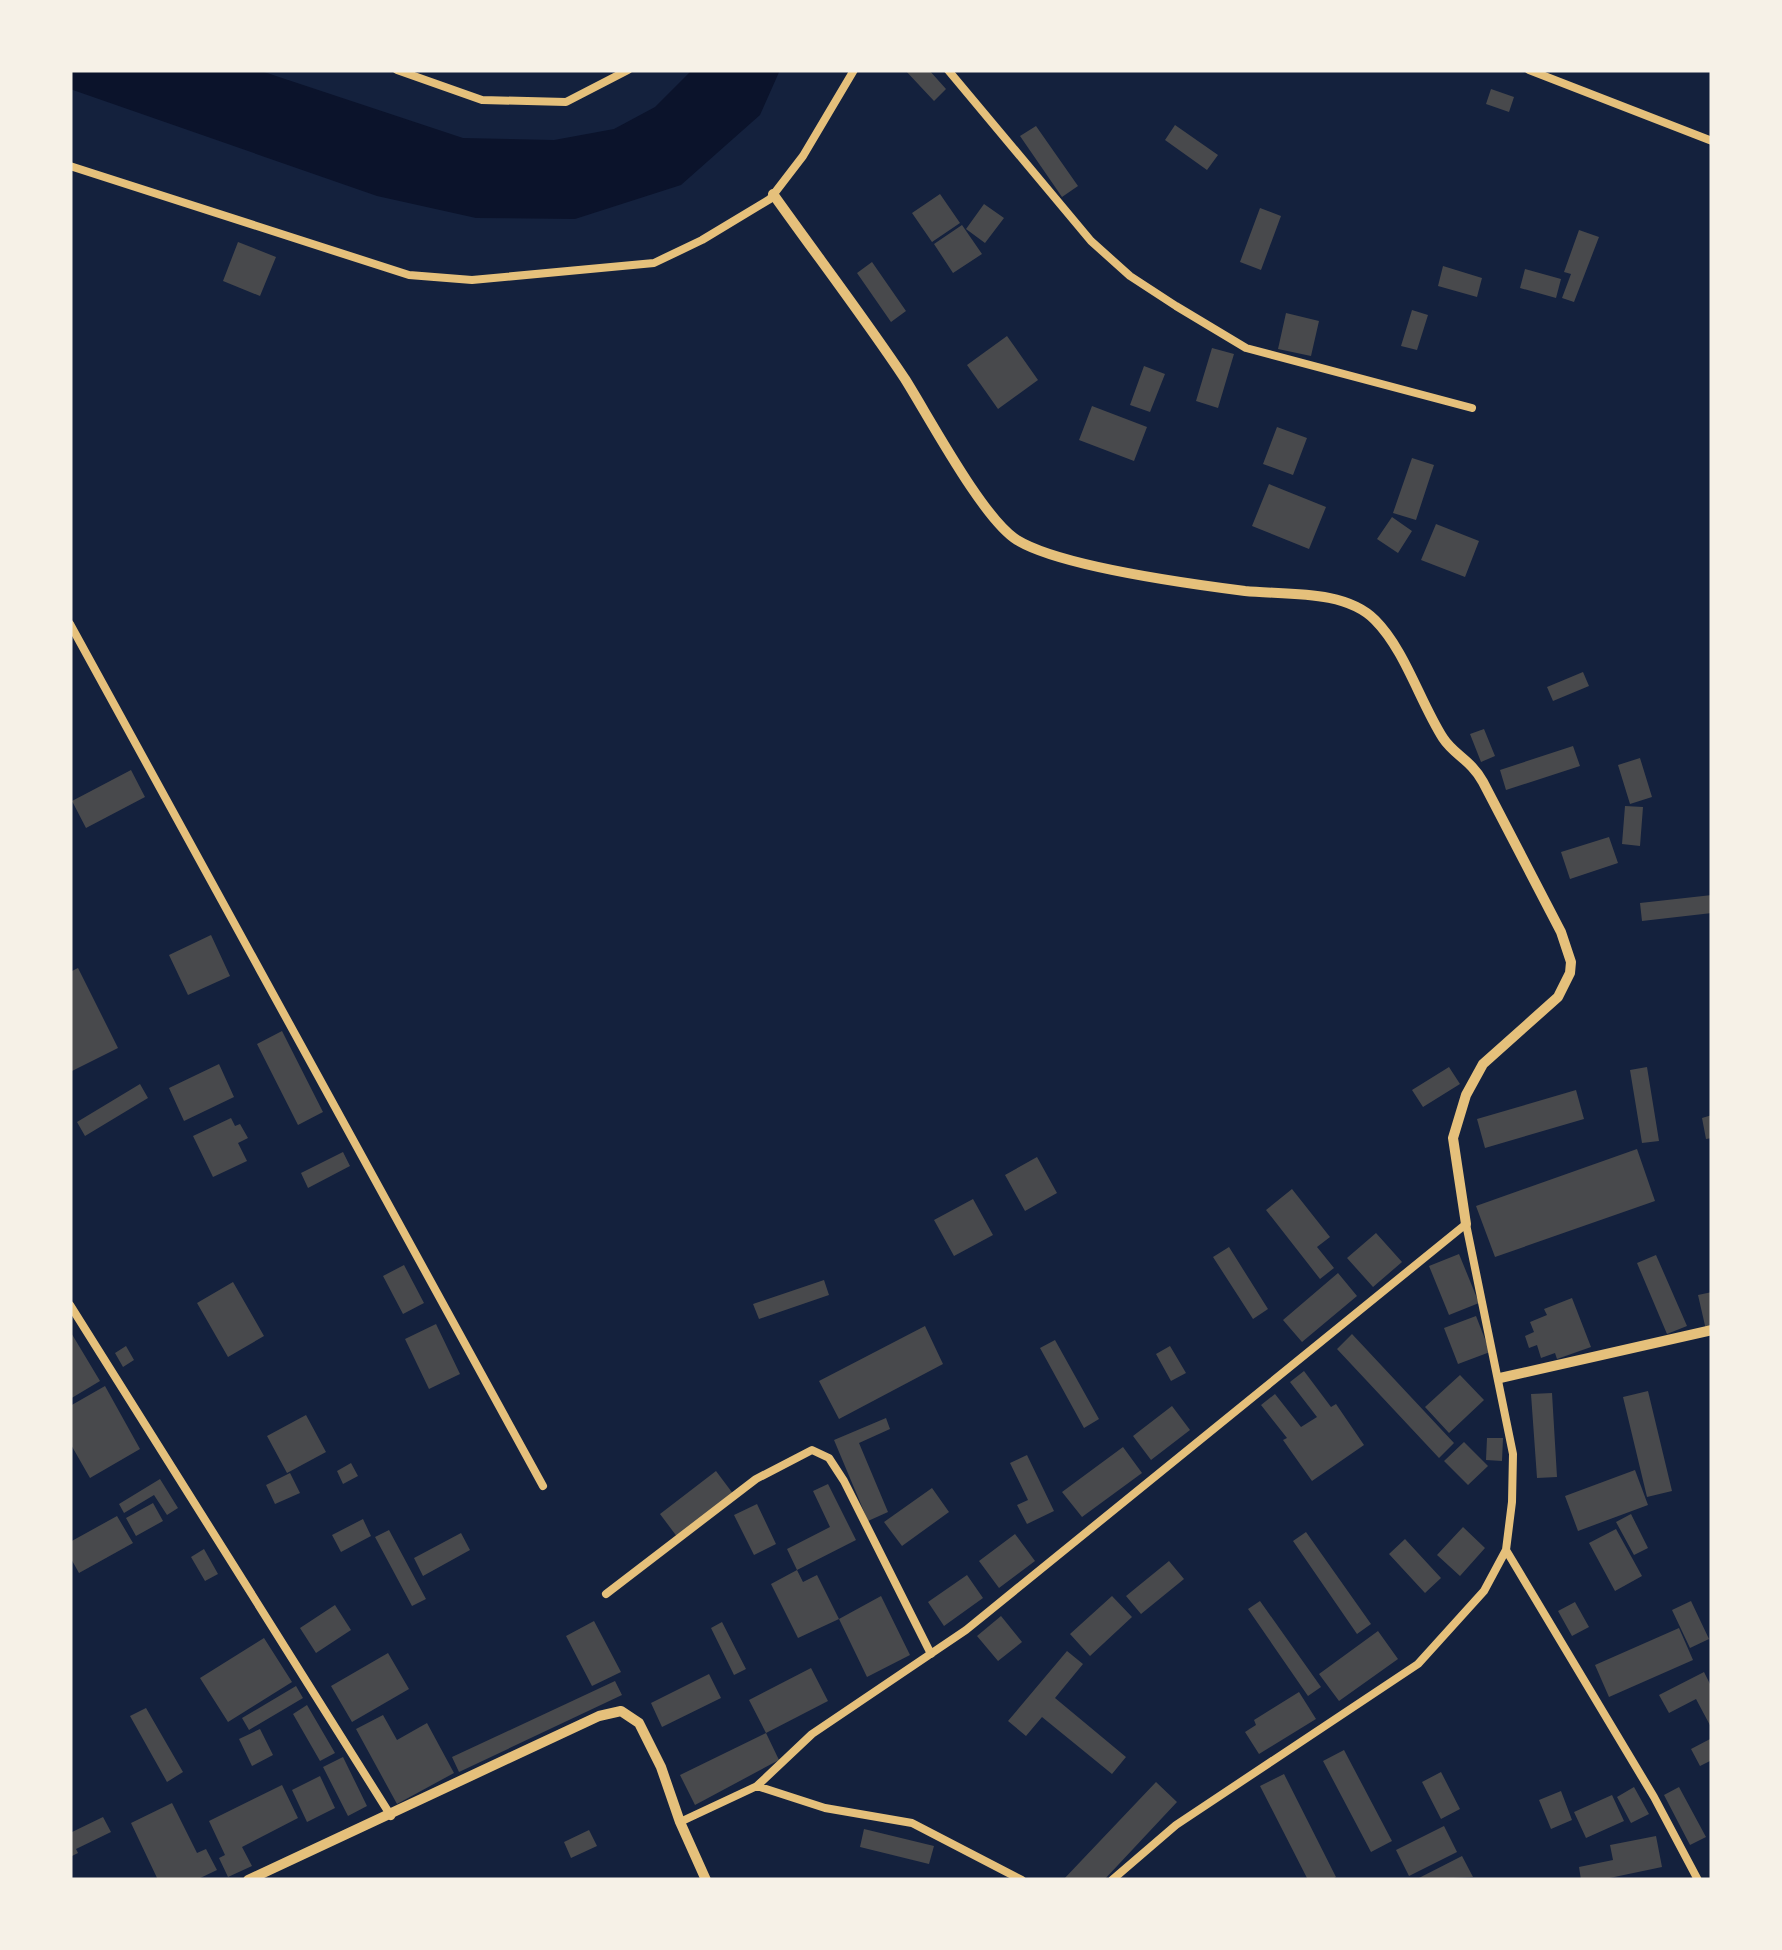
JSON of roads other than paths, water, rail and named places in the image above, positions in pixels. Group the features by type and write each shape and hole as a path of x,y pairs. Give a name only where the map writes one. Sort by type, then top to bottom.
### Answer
{"street":[{"path":"773,194 904,378 995,519 1015,539 1067,558 1127,571 1242,590 1327,598 1352,604 1375,619 1444,741 1469,760 1483,782 1562,932 1571,962 1558,997 1483,1064 1466,1094 1453,1138 1466,1224"},
{"path":"1500,1378 1712,1330"},
{"path":"248,1880 600,1716 621,1711 632,1716 647,1737 706,1880"}],"lane":[{"path":"397,70 482,100 566,102 628,70"},
{"path":"70,166 408,275 472,280 654,263 702,240 773,194 803,156 854,70"},
{"path":"948,70 1091,241 1130,276 1176,306 1246,348 1472,408"},
{"path":"1529,70 1712,141"},
{"path":"70,624 543,1486"},
{"path":"680,1822 757,1786 812,1734 982,1618 1466,1224 1513,1454 1506,1550 1484,1591 1418,1664 1176,1825 1112,1880"},
{"path":"70,1305 391,1816"},
{"path":"606,1594 756,1479 812,1450 829,1458 844,1481 931,1654"},
{"path":"1506,1550 1654,1797 1698,1880"},
{"path":"757,1786 825,1808 912,1823 1022,1880"}],"water":[{"path":"70,70 258,70 463,138 554,140 614,129 655,107 692,70 780,70 760,115 681,185 575,219 476,218 377,196 70,89"}]}
